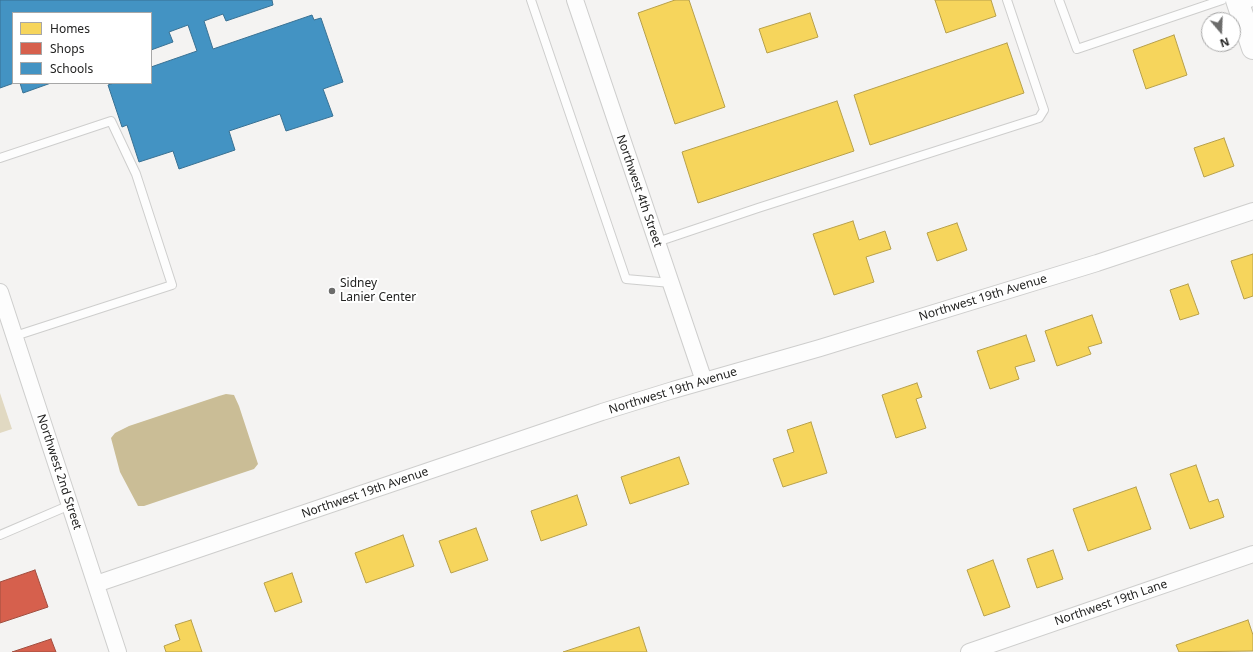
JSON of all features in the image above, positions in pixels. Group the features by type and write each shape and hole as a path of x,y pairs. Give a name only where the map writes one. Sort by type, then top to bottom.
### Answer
{"main road":[{"path":"1238,2 1253,48"}],"street":[{"name":"Northwest 4th Street","path":"574,0 704,381"},
{"name":"Northwest 19th Avenue","path":"96,584 594,415 673,390 820,348 1097,264 1253,211"},
{"name":"Northwest 2nd Street","path":"0,292 118,652"},
{"name":"Northwest 19th Lane","path":"969,652 1253,554"}],"lane":[{"path":"531,0 626,278 671,283"},
{"path":"657,242 765,205 1039,118 1044,110 1007,0"},
{"path":"1060,0 1077,49 1238,2"},
{"path":"0,158 111,121 136,174 172,284 15,336"},
{"path":"0,535 70,505"}],"shaded area":[{"path":"0,393 12,429 0,433"},
{"path":"226,394 234,395 258,464 254,469 144,506 138,506 120,472 111,438 115,433 129,426"}],"building: Homes":[{"path":"675,0 689,0 725,107 675,124 638,13"},
{"path":"935,0 991,0 996,16 946,33"},
{"path":"810,13 818,37 767,53 759,29"},
{"path":"1174,35 1187,75 1146,89 1133,50"},
{"path":"1007,43 1024,93 870,145 854,95"},
{"path":"837,101 854,151 698,203 682,152"},
{"path":"1224,138 1234,166 1204,177 1194,148"},
{"path":"853,221 859,240 885,231 891,249 866,257 874,282 834,295 813,234"},
{"path":"957,223 967,250 937,261 927,233"},
{"path":"1253,254 1253,296 1244,299 1231,261"},
{"path":"1188,284 1199,314 1180,320 1170,290"},
{"path":"1092,315 1102,343 1088,347 1091,354 1057,366 1045,331"},
{"path":"1026,335 1035,361 1015,367 1019,379 990,389 977,351"},
{"path":"917,383 922,397 916,399 926,428 896,438 882,395"},
{"path":"811,422 827,473 783,487 773,459 794,452 787,430"},
{"path":"679,457 689,484 630,504 621,477"},
{"path":"1196,465 1209,502 1218,499 1224,517 1190,529 1170,474"},
{"path":"1136,487 1151,529 1088,551 1073,509"},
{"path":"577,495 587,525 541,541 531,511"},
{"path":"476,528 488,560 451,573 439,541"},
{"path":"403,535 414,566 366,583 355,553"},
{"path":"1053,550 1063,579 1037,588 1027,559"},
{"path":"993,560 1010,607 984,616 967,570"},
{"path":"292,573 302,602 275,612 264,583"},
{"path":"191,620 202,652 166,652 164,646 180,640 175,625"},
{"path":"1248,620 1253,635 1253,651 1179,652 1176,645"},
{"path":"639,627 647,652 563,652"}],"building: Shops":[{"path":"35,570 48,607 0,623 0,582"},
{"path":"51,639 56,652 12,652"}],"building: Schools":[{"path":"0,0 272,0 273,5 226,21 223,14 204,21 213,49 312,15 314,20 321,18 343,82 323,89 333,116 286,131 280,114 229,131 235,150 179,169 173,151 139,162 127,125 122,127 108,85 152,84 152,67 197,51 188,25 169,32 173,42 152,50 152,12 12,12 12,84 0,88"},
{"path":"20,84 48,84 23,93"}],"place":[{"name":"Sidney Lanier Center","path":"332,291"}]}
